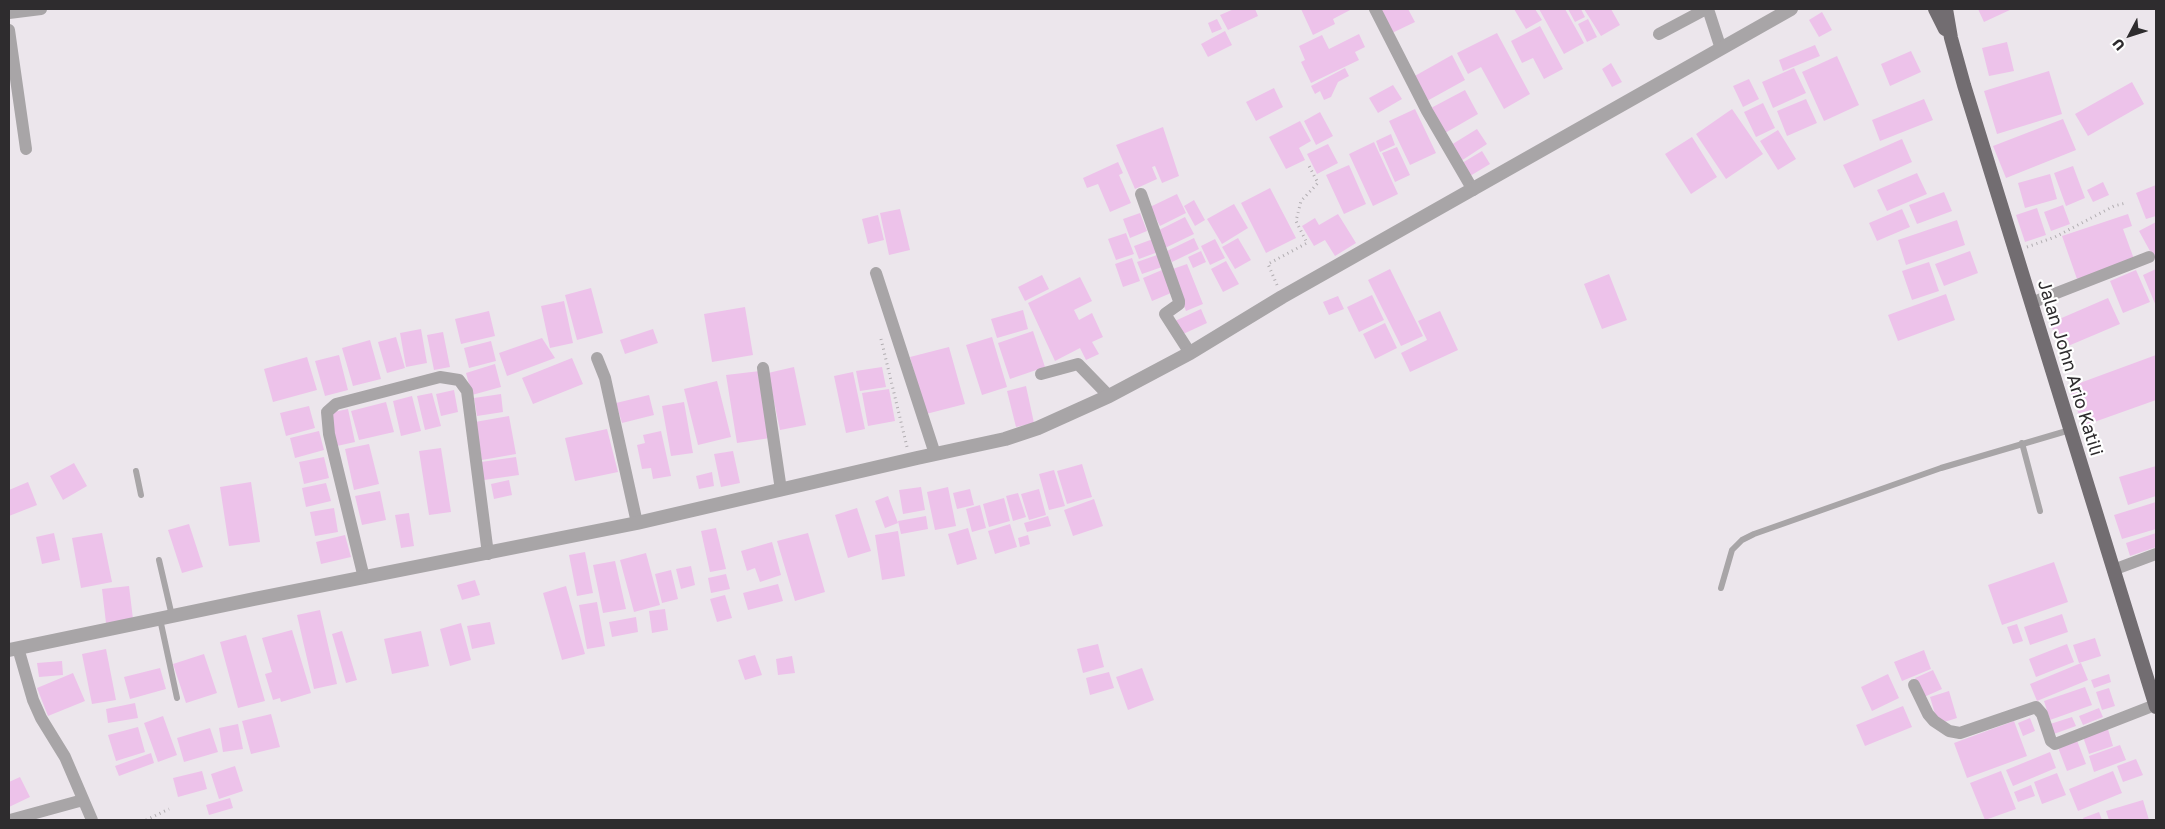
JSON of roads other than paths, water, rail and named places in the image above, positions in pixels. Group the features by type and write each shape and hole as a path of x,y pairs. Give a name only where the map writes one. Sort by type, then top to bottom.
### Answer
{"main road":[{"name":"Jalan John Ario Katili","path":"1935,9 1951,38"},
{"name":"Jalan John Ario Katili","path":"1946,9 1951,38 2015,252 2156,706"}],"street":[{"path":"9,13 41,9"},
{"path":"1375,9 1427,112 1473,190"},
{"path":"1659,34 1707,9 1721,49"},
{"path":"92,820 65,757 41,718 13,649 637,523 1005,439 1055,421 1109,396 1190,353 1282,297 1791,9"},
{"path":"9,30 26,149"},
{"path":"1141,194 1179,301 1179,304 1165,314 1190,353"},
{"path":"2031,303 2149,257"},
{"path":"876,273 935,454"},
{"path":"597,358 605,378 637,523"},
{"path":"1041,374 1078,364 1109,396"},
{"path":"763,368 781,490"},
{"path":"364,578 329,434 327,412 336,404 440,377 459,380 467,391 488,554"},
{"path":"2113,570 2156,554"},
{"path":"1914,685 1928,714 1934,721 1949,731 1960,733 2036,708 2042,714 2051,740 2055,744 2156,706"},
{"path":"10,820 83,800"}],"lane":[{"path":"1721,588 1732,550 1748,537 1941,468 2070,430"},
{"path":"2022,443 2040,510"},
{"path":"136,471 141,495"},
{"path":"159,560 177,698"}]}
